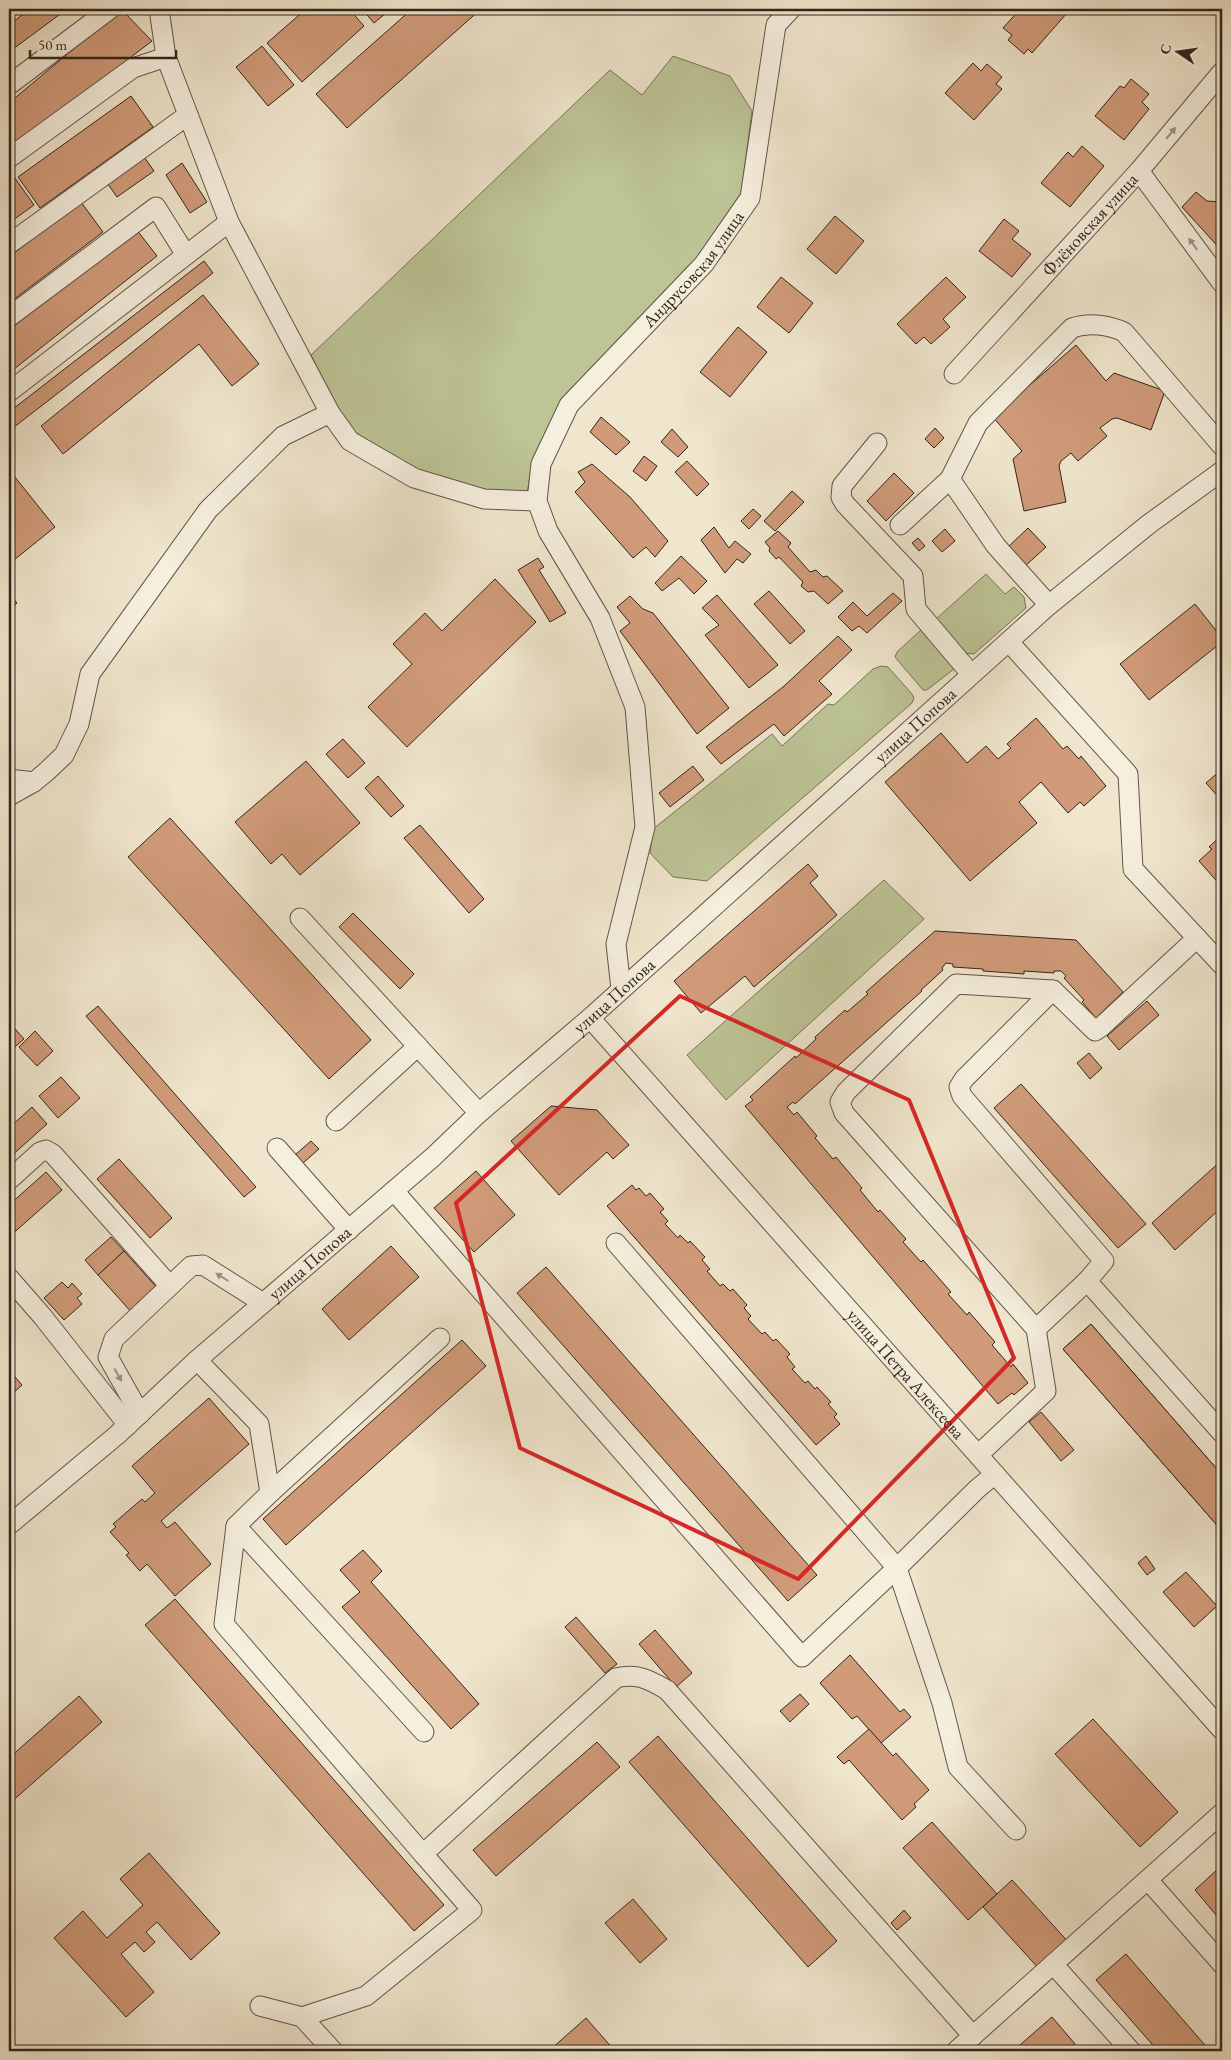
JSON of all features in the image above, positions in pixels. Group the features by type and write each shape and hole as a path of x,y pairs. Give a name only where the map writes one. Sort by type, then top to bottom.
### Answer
{"street":[{"path":"9,85 110,9"},
{"path":"159,9 166,57 229,222 330,413 350,441 414,478 484,499 537,501 548,531 600,618 635,707 645,827 616,944 620,989"},
{"name":"Андрусовская улица","path":"537,501 541,464 569,405 704,264 750,198 776,25 792,9"},
{"path":"9,158 133,68 166,57"},
{"name":"Флёновская улица","path":"954,374 1139,171 1222,72"},
{"path":"9,244 188,115"},
{"path":"1139,171 1222,284"},
{"path":"9,317 156,207 186,255"},
{"path":"9,392 229,222"},
{"path":"900,525 950,478 978,423 1072,328 1082,324 1113,327 1124,332 1222,446"},
{"path":"9,796 34,782 64,755 79,724 90,674 208,510 283,436 330,413"},
{"path":"877,443 842,486 841,497 845,504 913,576 916,609 971,674"},
{"name":"улица Попова","path":"9,1526 134,1419 198,1360 433,1157 479,1113 590,1018 1049,605 1149,524 1222,471"},
{"path":"950,478 996,546 1049,605"},
{"path":"1009,642 1128,774 1133,869 1222,965"},
{"path":"9,779 34,782"},
{"path":"300,918 479,1113"},
{"path":"978,1454 1046,1391 1036,1329 844,1113 840,1102 846,1092 956,984 1053,990 1094,1031 1101,1027 1198,938"},
{"path":"1036,1329 1087,1281 1104,1261 962,1096 959,1087 964,1079 1053,990"},
{"name":"улица Петра Алексеева","path":"590,1018 1222,1730"},
{"path":"336,1122 418,1046"},
{"path":"276,1148 348,1230"},
{"path":"9,1180 40,1152 46,1150 53,1154 170,1286"},
{"path":"394,1191 802,1657 897,1568 977,1489 995,1474"},
{"path":"616,1243 897,1568 942,1703 958,1767 1016,1830"},
{"path":"134,1419 108,1357 114,1338 190,1266 203,1265 263,1303"},
{"path":"9,1278 134,1419"},
{"path":"1087,1281 1222,1433"},
{"path":"260,2006 302,2017 366,1996 472,1910 224,1624 236,1526 440,1338"},
{"path":"198,1360 259,1424 270,1493"},
{"path":"236,1526 424,1732"},
{"path":"422,1854 616,1678 631,1675 651,1680 667,1690 973,2036"},
{"path":"956,2051 1222,1813"},
{"path":"1148,1880 1222,1964"},
{"path":"1053,1964 1131,2051"},
{"path":"302,2017 333,2051"}],"highlighted area":[{"path":"680,996 909,1100 1014,1358 798,1579 520,1448 456,1203"}],"green space":[{"path":"673,56 730,76 752,111 741,193 697,257 562,398 533,458 527,493 483,490 412,468 355,432 336,405 311,355 610,70 642,95"},
{"path":"986,574 1005,594 1014,587 1024,597 1026,608 974,654 962,653 935,620"},
{"path":"926,629 953,661 954,669 927,690 923,690 895,657 897,652 921,630"},
{"path":"881,666 888,667 912,694 914,698 912,703 707,881 673,877 650,853 653,829 772,734 782,746 828,704 834,705 873,669"},
{"path":"884,880 924,919 726,1100 687,1055"}],"building":[{"path":"30,9 67,9 9,52 9,25"},
{"path":"121,9 152,41 9,151 9,103"},
{"path":"306,9 349,9 364,26 302,82 267,43"},
{"path":"362,9 391,9 374,23"},
{"path":"412,9 481,9 347,128 316,94"},
{"path":"1020,9 1062,9 1067,13 1032,53 1028,49 1024,54 1008,40 1012,35 1003,28"},
{"path":"262,46 294,85 268,106 236,67"},
{"path":"973,63 981,71 987,64 1002,77 996,84 1002,89 974,120 945,93"},
{"path":"1131,79 1149,94 1142,102 1149,109 1124,140 1095,116 1120,86 1124,88"},
{"path":"131,96 153,127 40,208 18,177"},
{"path":"1082,146 1104,166 1070,207 1041,183 1068,152 1073,157"},
{"path":"142,154 154,171 117,197 105,180"},
{"path":"182,163 207,202 190,213 166,175"},
{"path":"12,174 34,205 9,223 9,176"},
{"path":"1196,192 1207,201 1220,202 1222,204 1222,251 1182,207"},
{"path":"81,202 103,232 9,303 9,257"},
{"path":"835,216 864,241 836,274 807,249"},
{"path":"1004,219 1019,231 1012,239 1031,254 1012,277 979,251"},
{"path":"136,229 157,256 9,373 9,330"},
{"path":"204,261 213,273 9,431 9,412"},
{"path":"781,277 813,303 789,333 757,307"},
{"path":"946,277 966,297 943,319 950,327 931,344 924,337 916,344 897,324"},
{"path":"203,295 259,364 232,386 199,344 63,454 41,426"},
{"path":"738,327 767,352 730,397 700,372"},
{"path":"1076,345 1106,381 1114,373 1165,391 1151,430 1117,418 1112,419 1100,428 1107,436 1078,461 1071,453 1061,461 1059,466 1066,502 1024,511 1013,459 1022,451 993,417"},
{"path":"601,417 630,442 616,455 590,432"},
{"path":"935,428 944,438 934,448 925,439"},
{"path":"672,429 688,447 678,457 661,442"},
{"path":"644,456 657,466 646,481 633,471"},
{"path":"687,461 709,484 697,496 675,472"},
{"path":"592,464 630,497 668,541 655,557 646,547 633,558 575,492 585,482 578,472"},
{"path":"9,472 55,527 9,564"},
{"path":"894,473 914,493 886,521 867,501"},
{"path":"792,491 804,502 775,531 764,521"},
{"path":"753,509 761,516 749,529 741,521"},
{"path":"714,527 729,548 735,541 751,554 743,563 737,559 725,573 701,540"},
{"path":"1028,528 1046,547 1024,567 1007,548"},
{"path":"945,529 955,541 942,552 932,541"},
{"path":"778,531 791,543 788,547 810,572 816,570 823,577 827,576 843,591 828,604 814,591 808,592 801,586 803,582 779,557 776,559 769,551 770,548 765,542"},
{"path":"918,538 925,546 919,551 912,543"},
{"path":"681,556 707,581 694,594 679,578 662,591 655,583"},
{"path":"538,558 544,567 539,570 566,613 550,622 518,570"},
{"path":"495,579 536,622 407,747 368,707 412,664 393,644 425,613 442,631"},
{"path":"769,591 805,631 790,644 754,604"},
{"path":"893,593 902,601 867,633 859,626 852,631 838,617 853,602 867,616"},
{"path":"9,594 17,603 9,610"},
{"path":"717,595 778,665 749,688 705,635 719,625 702,608"},
{"path":"630,596 643,609 653,613 729,708 697,734 620,631 630,623 617,607"},
{"path":"1195,604 1222,638 1222,642 1149,700 1120,664"},
{"path":"838,636 852,650 819,681 832,694 784,736 774,724 721,764 706,747 783,687"},
{"path":"1036,718 1063,749 1067,746 1079,759 1081,756 1106,786 1084,806 1080,802 1068,813 1041,782 1019,802 1037,823 970,881 885,782 941,733 967,763 986,746 998,759 1011,748 1007,744"},
{"path":"343,739 365,763 348,778 326,754"},
{"path":"306,761 360,823 300,875 282,854 271,864 235,822"},
{"path":"693,766 704,780 670,807 659,793"},
{"path":"1222,769 1222,801 1206,783"},
{"path":"378,776 404,806 391,817 365,788"},
{"path":"170,818 371,1040 329,1079 128,857"},
{"path":"420,825 484,899 469,913 404,838"},
{"path":"1222,835 1222,887 1199,861 1212,849 1209,847"},
{"path":"808,864 818,876 810,883 837,915 754,987 745,976 701,1013 674,981"},
{"path":"353,913 414,974 400,989 339,927"},
{"path":"935,931 1076,940 1123,992 1096,1018 1082,1002 1084,1000 1064,978 1066,976 1061,971 1054,971 1054,973 1024,971 1024,974 953,967 953,964 946,963 942,968 943,970 922,991 795,1104 793,1102 787,1107 794,1115 797,1112 817,1136 815,1138 833,1159 836,1157 862,1188 860,1190 878,1212 880,1210 906,1239 903,1242 921,1262 923,1260 951,1292 948,1294 967,1315 969,1312 995,1342 992,1345 1011,1367 1013,1364 1028,1383 1014,1395 1012,1393 998,1404 745,1106 753,1100 750,1097 795,1056 796,1058 816,1039 815,1037 845,1010 847,1012 868,994 866,992"},
{"path":"1147,1001 1159,1015 1119,1050 1107,1036"},
{"path":"98,1006 256,1187 244,1197 86,1016"},
{"path":"9,1022 24,1039 9,1052"},
{"path":"35,1031 53,1051 37,1066 19,1047"},
{"path":"1089,1053 1102,1068 1090,1079 1077,1063"},
{"path":"61,1077 80,1098 58,1118 39,1096"},
{"path":"1021,1084 1146,1224 1118,1248 994,1108"},
{"path":"551,1106 597,1110 629,1145 613,1159 607,1152 559,1195 511,1141"},
{"path":"32,1107 47,1124 9,1158 9,1128"},
{"path":"311,1141 319,1149 303,1163 295,1155"},
{"path":"119,1159 172,1218 150,1238 97,1179"},
{"path":"1222,1160 1222,1207 1175,1250 1152,1223"},
{"path":"476,1171 515,1215 474,1252 434,1208"},
{"path":"46,1172 62,1190 9,1237 9,1205"},
{"path":"632,1185 636,1190 639,1188 646,1196 650,1193 664,1209 660,1212 668,1221 665,1224 678,1238 680,1235 688,1243 690,1241 705,1257 702,1260 710,1269 707,1271 720,1286 723,1284 730,1291 733,1289 747,1305 744,1308 751,1316 748,1319 762,1334 765,1332 773,1341 776,1339 790,1354 787,1357 795,1367 792,1369 805,1383 808,1381 815,1389 817,1387 831,1402 828,1404 837,1414 834,1417 840,1424 816,1445 607,1206"},
{"path":"111,1237 124,1251 98,1275 85,1260"},
{"path":"391,1246 419,1277 349,1340 322,1309"},
{"path":"124,1251 160,1291 134,1315 98,1275"},
{"path":"546,1267 817,1575 788,1601 517,1293"},
{"path":"62,1282 68,1288 72,1283 82,1294 77,1298 82,1304 64,1320 44,1298"},
{"path":"1091,1324 1222,1475 1222,1531 1063,1349"},
{"path":"1091,1324 1222,1475 1222,1531 1063,1349"},
{"path":"462,1340 486,1366 286,1545 263,1519"},
{"path":"9,1370 22,1385 9,1397"},
{"path":"209,1398 249,1444 161,1521 167,1528 175,1522 211,1564 175,1596 147,1564 140,1571 126,1555 129,1553 110,1532 116,1527 113,1524 142,1499 145,1502 155,1493 132,1466"},
{"path":"1041,1412 1074,1450 1061,1461 1029,1422"},
{"path":"363,1550 382,1571 371,1582 479,1704 451,1729 342,1607 360,1592 340,1570"},
{"path":"1146,1556 1155,1569 1147,1575 1138,1563"},
{"path":"1186,1572 1217,1606 1194,1627 1163,1592"},
{"path":"175,1599 444,1905 414,1931 145,1625"},
{"path":"576,1617 617,1664 605,1673 565,1627"},
{"path":"655,1630 692,1673 676,1687 639,1644"},
{"path":"850,1655 900,1712 904,1709 911,1717 881,1743 857,1716 852,1719 820,1683"},
{"path":"800,1694 809,1704 790,1722 780,1711"},
{"path":"79,1696 102,1722 9,1804 9,1758"},
{"path":"1093,1719 1178,1812 1140,1847 1055,1754"},
{"path":"869,1729 893,1756 896,1753 929,1790 914,1804 916,1807 902,1820 849,1760 844,1764 837,1757"},
{"path":"658,1736 837,1941 808,1967 629,1762"},
{"path":"597,1742 620,1767 496,1876 473,1850"},
{"path":"932,1822 997,1894 968,1920 903,1848"},
{"path":"149,1853 220,1933 191,1960 157,1922 146,1932 155,1942 144,1952 135,1942 121,1954 154,1992 126,2017 54,1938 83,1911 107,1938 143,1905 120,1879"},
{"path":"1219,1868 1222,1872 1222,1922 1195,1890"},
{"path":"1012,1880 1071,1945 1041,1971 983,1907"},
{"path":"633,1899 667,1939 640,1963 605,1923"},
{"path":"904,1910 911,1918 897,1930 891,1923"},
{"path":"1126,1954 1210,2051 1158,2051 1096,1980"},
{"path":"1052,2017 1075,2044 1067,2051 1013,2051"},
{"path":"586,2018 615,2051 552,2051 551,2049"}]}
